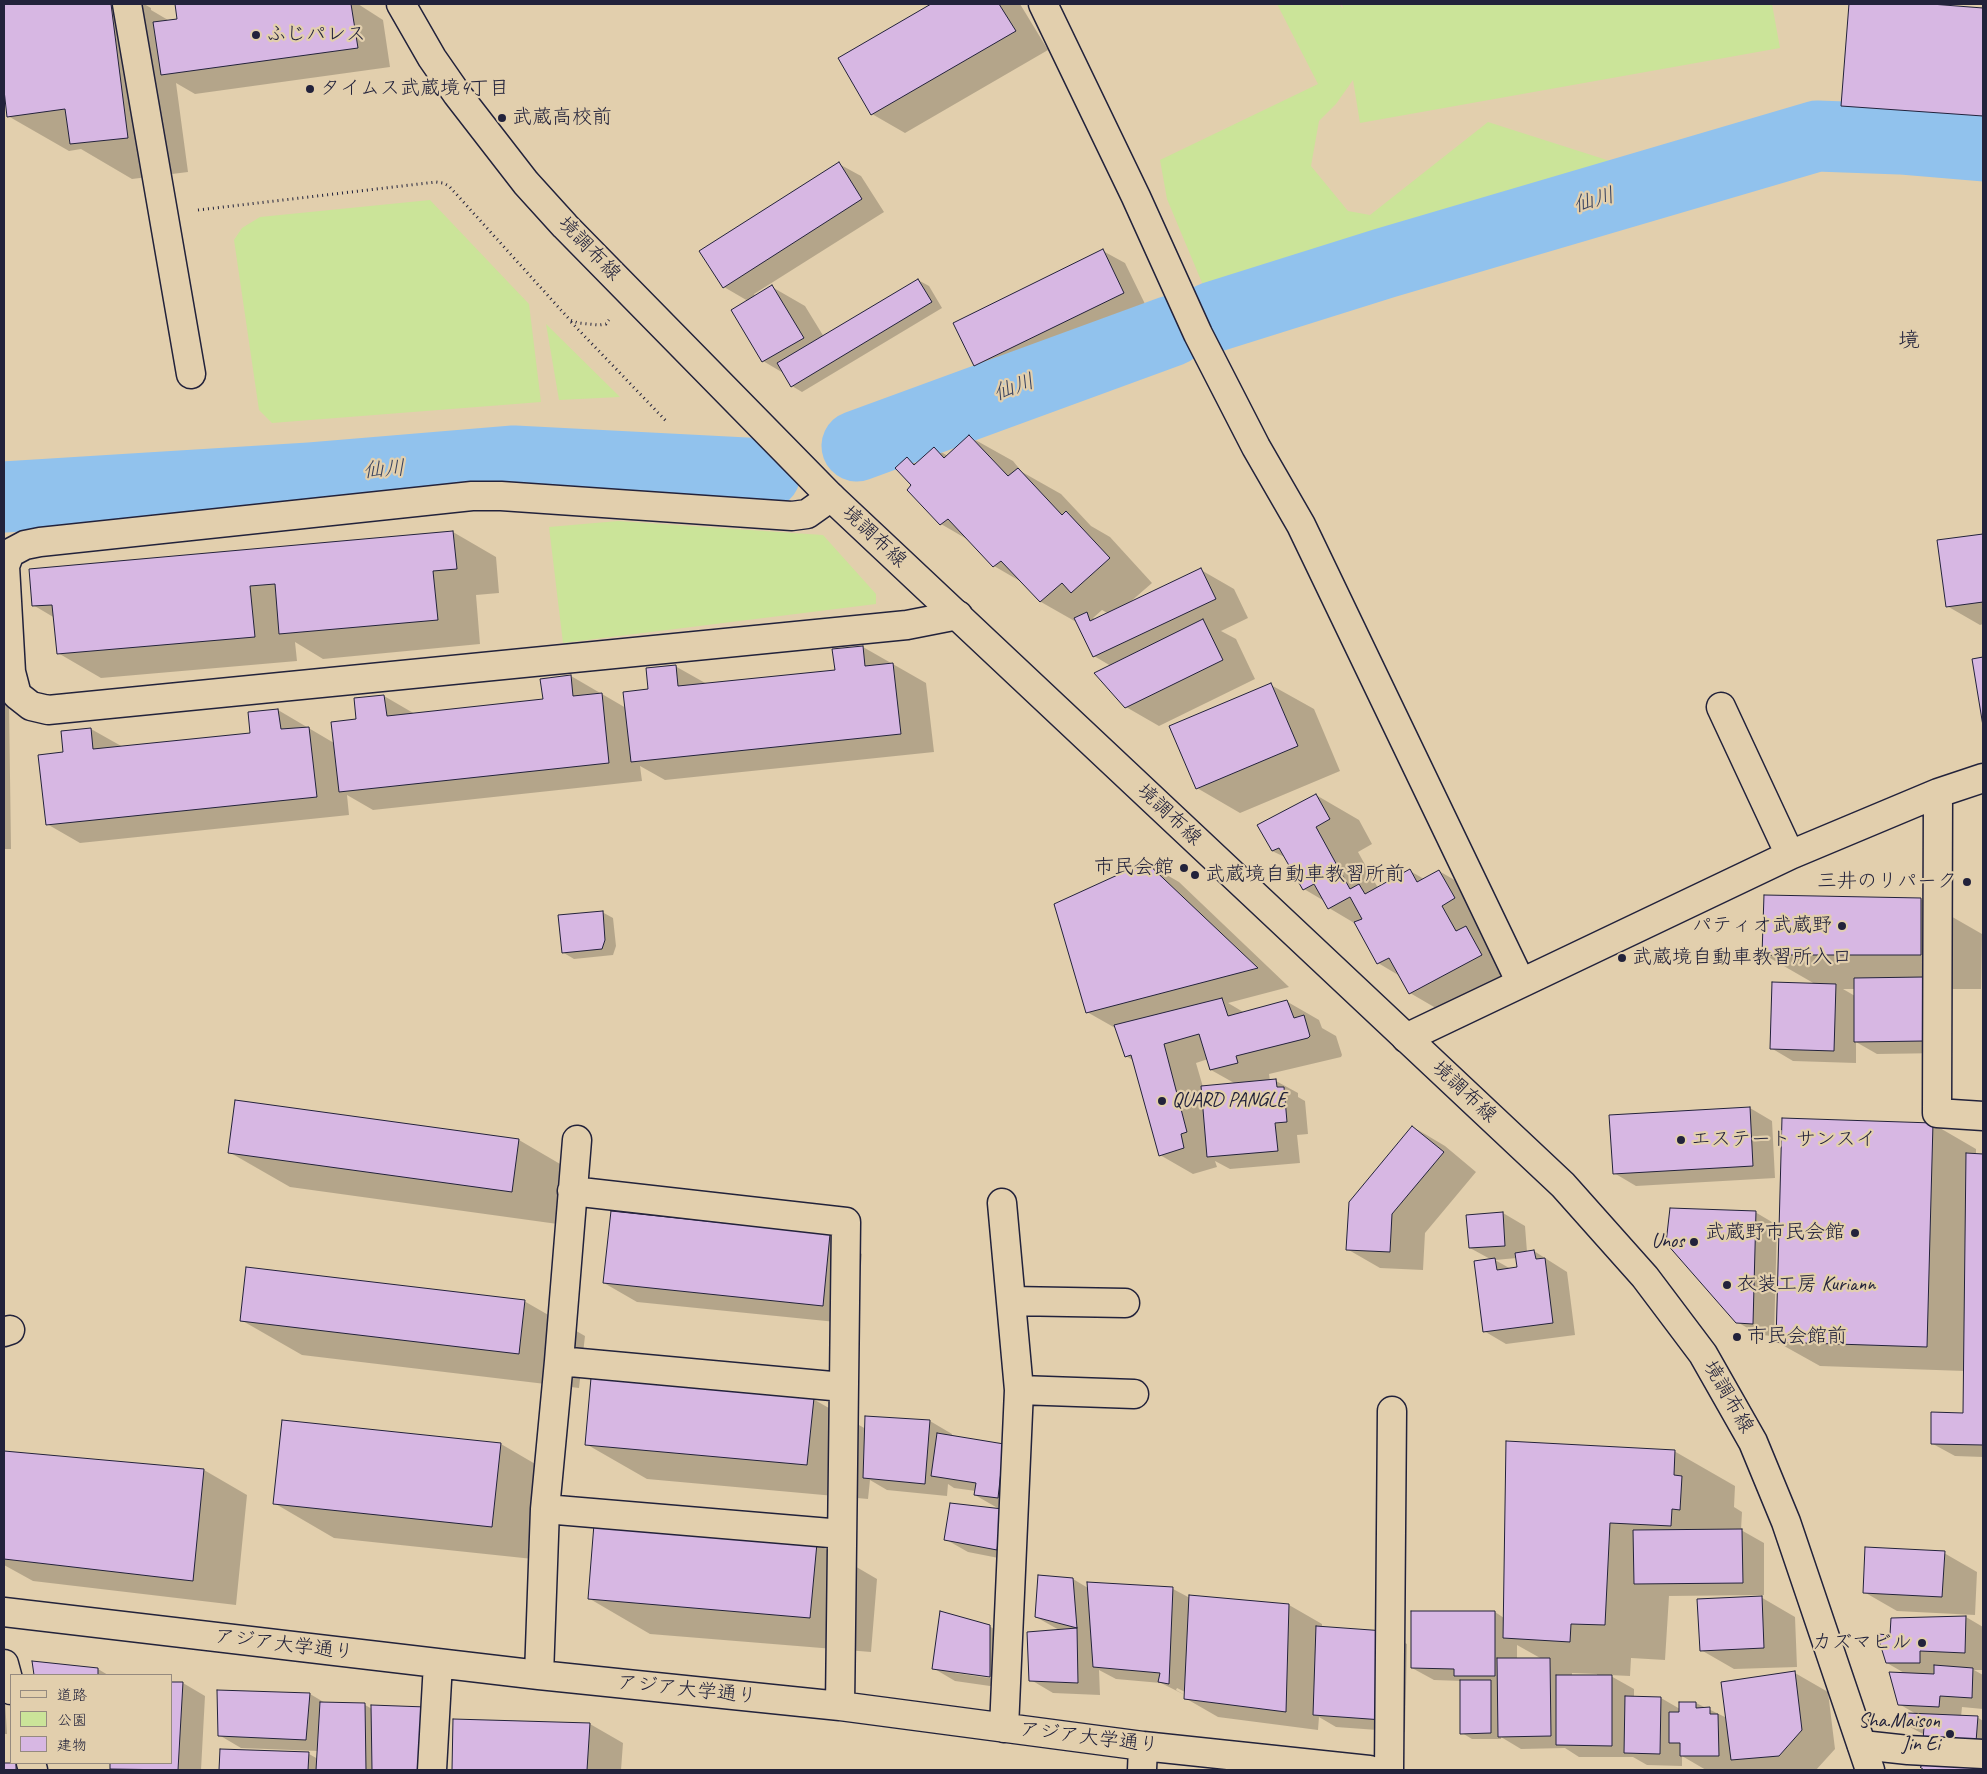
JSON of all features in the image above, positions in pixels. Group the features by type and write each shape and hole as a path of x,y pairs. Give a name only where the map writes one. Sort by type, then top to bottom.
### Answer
{"street":[{"path":"127,4 191,374"},
{"name":"境調布線","path":"401,4 432,58 457,94 526,183 565,226 831,497 1563,1185 1645,1277 1703,1354 1754,1442 1786,1522 1866,1758"},
{"path":"1043,4 1136,197 1198,334 1256,448 1301,525 1521,983"},
{"path":"831,497 807,514 792,516 501,496 472,496 25,545 10,553 5,566 11,672 17,695 31,706 48,710 907,626 958,615"},
{"path":"1721,707 1790,855"},
{"path":"1406,1038 1790,855 1938,793 1983,778"},
{"path":"1938,793 1937,1113 1983,1116"},
{"path":"539,1675 545,1509 560,1361 576,1140"},
{"path":"572,1191 846,1222 840,1706"},
{"path":"1002,1203 1019,1390 1004,1728"},
{"path":"1011,1301 1125,1303"},
{"path":"560,1361 843,1386"},
{"path":"1019,1390 1134,1394"},
{"path":"1389,1770 1392,1411"},
{"path":"545,1509 842,1534"},
{"name":"アジア大学通り","path":"4,1612 539,1675 840,1706 1004,1728 1143,1758 1369,1770"},
{"path":"432,1770 438,1663"},
{"path":"4,1664 10,1686"},
{"path":"1866,1758 1908,1750 1983,1754"}],"path":[{"path":"197,210 436,182 443,183 449,186 570,320 667,422"},
{"path":"570,320 578,324 599,325 606,324 614,315"}],"green space":[{"path":"1277,4 1339,4 1343,9 1342,4 1772,4 1780,48 1360,123 1353,80 1336,104 1319,121 1311,166 1348,211 1370,215 1488,122 1610,161 1213,309 1167,199 1160,160 1318,84"},
{"path":"430,200 529,304 541,402 272,423 259,410 234,240 242,228 260,217"},
{"path":"546,324 620,397 559,400"},
{"path":"618,521 823,535 876,594 876,604 563,643 549,527"}],"building":[{"path":"4,4 111,4 128,138 70,144 65,109 7,117 4,90"},
{"name":"ふじパレス","path":"175,4 351,4 358,48 161,75 153,22 177,19"},
{"path":"931,4 999,4 1016,31 871,115 838,58"},
{"path":"1849,4 1931,4 1983,8 1983,116 1841,106"},
{"path":"839,162 862,199 723,288 699,251"},
{"path":"1103,249 1124,293 974,366 953,323"},
{"path":"918,279 932,302 791,387 777,363"},
{"path":"772,285 804,338 762,362 731,310"},
{"path":"969,435 1008,476 1018,468 1062,515 1066,511 1110,558 1071,593 1062,583 1040,602 1001,561 993,567 948,519 940,525 907,490 911,485 895,468 907,457 914,465 934,447 944,458"},
{"path":"453,531 457,569 433,571 438,620 279,634 275,584 250,586 255,637 57,654 52,605 32,606 29,569"},
{"path":"1983,534 1983,602 1946,607 1937,540"},
{"path":"1201,568 1216,599 1093,657 1074,618 1087,612 1090,621"},
{"path":"1203,619 1223,660 1125,708 1094,673"},
{"path":"863,646 865,666 893,663 901,734 631,762 623,692 648,689 646,668 676,665 678,686 835,670 832,649"},
{"path":"1983,657 1983,726 1972,659"},
{"path":"571,675 573,696 602,693 609,763 339,792 331,722 356,719 354,698 384,695 387,716 543,699 540,679"},
{"path":"1271,683 1298,746 1196,789 1169,726"},
{"path":"278,709 281,729 309,727 317,797 46,825 38,755 63,752 61,731 91,728 93,749 250,733 248,712"},
{"path":"1316,794 1330,819 1316,827 1350,889 1359,884 1365,894 1410,869 1417,882 1439,870 1455,898 1442,906 1456,931 1466,926 1482,955 1409,994 1389,958 1377,964 1354,922 1362,919 1350,897 1328,909 1314,884 1303,890 1279,848 1272,851 1257,825"},
{"path":"1146,862 1258,968 1086,1013 1054,904"},
{"name":"パティオ武蔵野","path":"1764,895 1921,898 1921,955 1762,955"},
{"path":"603,911 605,940 602,949 562,953 558,915"},
{"path":"1924,977 1924,1041 1854,1042 1854,978"},
{"path":"1772,982 1836,984 1834,1051 1770,1049"},
{"name":"QUARD PANGLE","path":"1222,998 1228,1016 1287,1000 1294,1018 1304,1015 1310,1036 1236,1056 1238,1063 1210,1070 1199,1034 1164,1044 1187,1132 1181,1134 1184,1148 1159,1156 1131,1055 1125,1057 1114,1025"},
{"path":"1276,1079 1277,1087 1284,1087 1287,1122 1275,1123 1278,1151 1207,1157 1201,1086"},
{"path":"235,1100 519,1139 512,1192 228,1153"},
{"name":"エステート サンスイ","path":"1750,1107 1753,1166 1613,1174 1609,1115"},
{"name":"武蔵野市民会館","path":"1782,1118 1933,1123 1927,1347 1776,1342"},
{"path":"1412,1126 1444,1152 1392,1214 1390,1252 1346,1250 1349,1202"},
{"path":"1966,1153 1983,1154 1983,1445 1931,1444 1931,1412 1963,1413"},
{"path":"1670,1208 1756,1211 1753,1324 1736,1323 1666,1243"},
{"path":"611,1211 830,1234 823,1306 603,1283"},
{"path":"1503,1212 1505,1246 1469,1248 1466,1215"},
{"path":"1534,1250 1536,1259 1545,1258 1553,1323 1483,1332 1474,1261 1495,1258 1497,1270 1517,1267 1515,1253"},
{"path":"246,1267 525,1300 519,1354 240,1321"},
{"path":"591,1378 814,1398 807,1465 585,1445"},
{"path":"865,1416 930,1420 925,1484 863,1478"},
{"path":"282,1420 501,1443 492,1527 273,1504"},
{"path":"937,1433 1004,1444 998,1498 974,1495 976,1483 931,1476"},
{"path":"1506,1441 1675,1450 1674,1475 1682,1476 1680,1510 1672,1509 1671,1526 1610,1523 1605,1625 1571,1624 1570,1642 1503,1638"},
{"path":"4,1451 204,1469 193,1581 4,1559"},
{"path":"950,1503 1003,1509 997,1550 944,1540"},
{"path":"594,1524 817,1543 810,1618 588,1599"},
{"path":"1742,1529 1743,1583 1634,1584 1633,1530"},
{"path":"1865,1547 1945,1551 1942,1597 1863,1593"},
{"path":"1038,1575 1073,1578 1077,1628 1035,1617"},
{"path":"1087,1582 1173,1587 1169,1684 1158,1682 1160,1673 1093,1667"},
{"path":"1189,1595 1289,1604 1286,1712 1184,1699"},
{"path":"1762,1596 1764,1648 1700,1651 1697,1599"},
{"path":"940,1611 990,1625 990,1677 932,1669"},
{"path":"1411,1611 1495,1611 1495,1676 1454,1676 1454,1669 1411,1668"},
{"name":"カズマビル","path":"1966,1616 1965,1653 1920,1651 1920,1663 1886,1663 1877,1634 1890,1635 1891,1618"},
{"path":"1316,1626 1385,1631 1383,1720 1313,1715"},
{"path":"1077,1628 1078,1683 1029,1681 1027,1632"},
{"path":"1497,1658 1550,1658 1551,1736 1498,1737"},
{"path":"32,1661 98,1668 98,1674 34,1674"},
{"path":"1934,1665 1973,1668 1972,1698 1940,1696 1939,1707 1898,1705 1889,1672 1934,1674"},
{"path":"1795,1671 1802,1730 1779,1756 1731,1760 1721,1682"},
{"path":"1556,1675 1612,1675 1612,1746 1556,1745"},
{"path":"1460,1680 1491,1680 1491,1733 1460,1734"},
{"path":"172,1682 183,1682 178,1770 110,1769 110,1764 172,1764"},
{"path":"217,1690 310,1693 306,1740 218,1736"},
{"path":"1625,1696 1661,1697 1660,1754 1624,1753"},
{"path":"320,1702 365,1703 366,1770 316,1770"},
{"path":"1679,1702 1696,1702 1696,1708 1710,1707 1710,1714 1718,1714 1719,1756 1680,1756 1680,1743 1669,1743 1669,1712 1679,1712"},
{"path":"371,1705 426,1707 421,1770 372,1770"},
{"name":"Sha.Maison Jin Ei","path":"1907,1713 1978,1716 1976,1742 1923,1740 1924,1727 1907,1726"},
{"path":"453,1719 590,1723 587,1770 452,1770"},
{"path":"220,1749 309,1752 308,1770 219,1770"},
{"path":"1933,1759 1983,1762 1983,1770 1924,1770 1920,1767"},
{"path":"4,1763 16,1764 16,1770 4,1770"}],"waterway":[{"name":"仙川","path":"1213,317 1385,263 1817,136 1900,139 1983,146"},
{"name":"仙川","path":"857,446 1171,331"},
{"name":"仙川","path":"4,497 310,478 514,461 765,474"}],"place":[{"name":"ふじパレス","path":"256,35"},
{"name":"タイムス武蔵境4丁目","path":"310,89"},
{"name":"武蔵高校前","path":"502,118"},
{"name":"市民会館","path":"1184,868"},
{"name":"武蔵境自動車教習所前","path":"1195,875"},
{"name":"三井のリパーク","path":"1967,882"},
{"name":"パティオ武蔵野","path":"1842,926"},
{"name":"武蔵境自動車教習所入口","path":"1622,958"},
{"name":"QUARD PANGLE","path":"1162,1101"},
{"name":"エステート サンスイ","path":"1681,1140"},
{"name":"武蔵野市民会館","path":"1855,1233"},
{"name":"Unos","path":"1694,1242"},
{"name":"衣装工房 Kuriann","path":"1727,1285"},
{"name":"市民会館前","path":"1737,1337"},
{"name":"カズマビル","path":"1922,1643"},
{"name":"Sha.Maison Jin Ei","path":"1950,1734"}],"district":[{"name":"境","path":"1909,341"}]}
